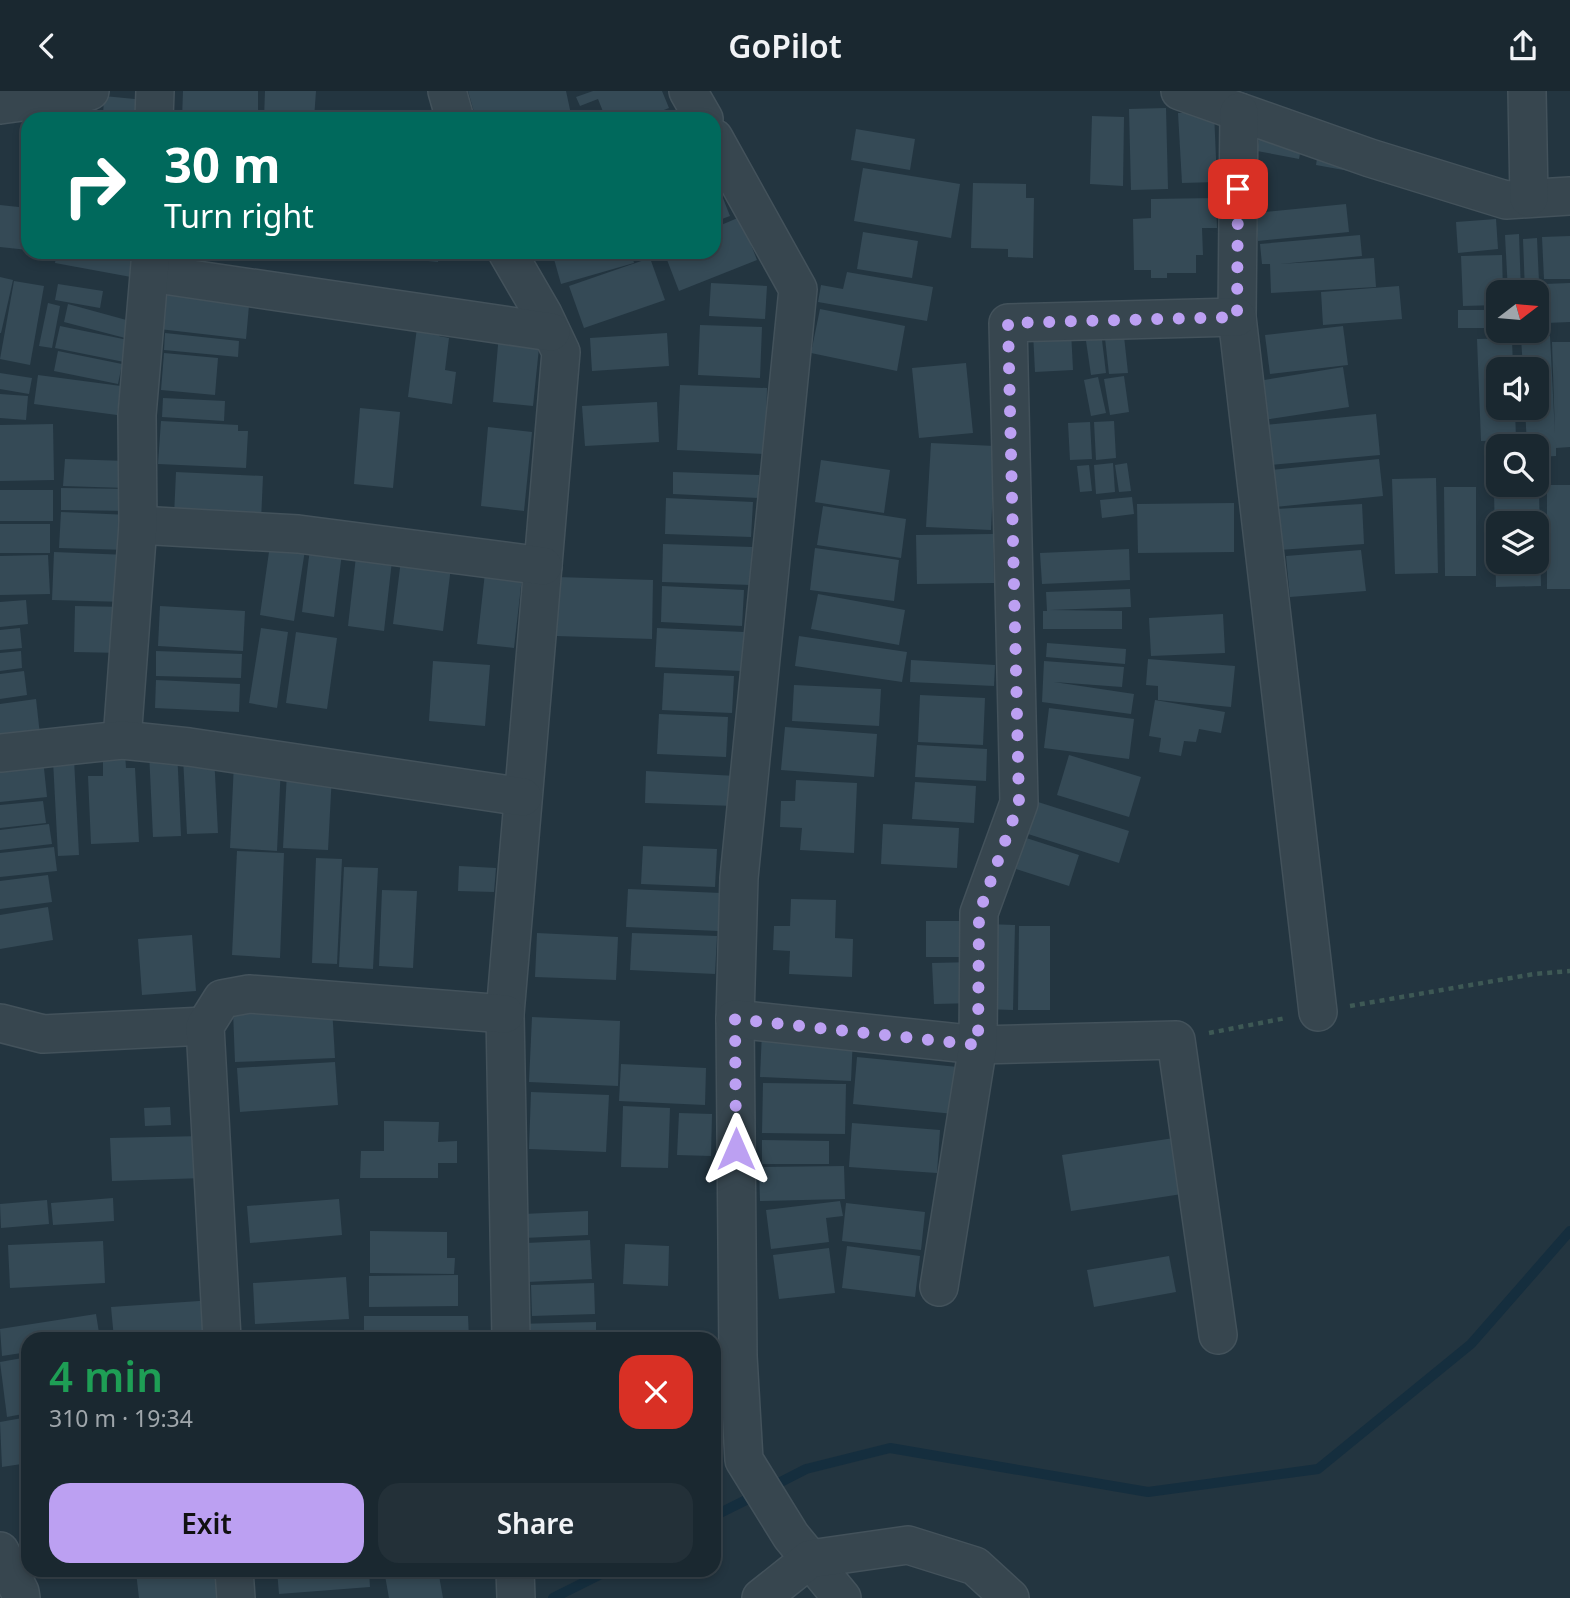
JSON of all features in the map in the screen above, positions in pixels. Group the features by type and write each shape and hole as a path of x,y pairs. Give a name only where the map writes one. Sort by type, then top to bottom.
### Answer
{"street":[{"path":"0,105 81,95 90,91"},
{"path":"154,112 155,91"},
{"path":"447,91 453,112"},
{"path":"688,91 700,112"},
{"path":"1180,91 1370,158 1506,200 1570,196"},
{"path":"1527,91 1529,198"},
{"path":"1239,112 1237,317 1318,1012"},
{"path":"721,151 798,289 739,878 735,1019 738,1356 744,1460 801,1548 842,1598"},
{"path":"511,259 561,352 505,1014 511,1332"},
{"path":"122,740 138,525 137,415 151,262 551,332"},
{"path":"939,1287 978,1045 979,913 1019,803 1008,323 1237,317"},
{"path":"138,525 298,534 542,566"},
{"path":"0,753 122,740 189,747 523,797"},
{"path":"222,1332 205,1026 222,999 249,994 505,1014"},
{"path":"735,1019 978,1045 1176,1040 1218,1335"},
{"path":"0,1023 43,1034 205,1026"},
{"path":"761,1598 801,1548 908,1545 975,1566 1010,1598"},
{"path":"0,1551 20,1598"},
{"path":"234,1577 236,1598"},
{"path":"515,1577 516,1598"}],"path":[{"path":"1176,1040 1534,974 1570,971"}],"building":[{"path":"183,91 258,91 258,112 182,112"},
{"path":"265,91 316,91 314,112 264,112"},
{"path":"468,91 566,91 570,112 474,112"},
{"path":"593,91 662,91 669,108 659,112 603,112 598,99 580,106 576,97"},
{"path":"104,96 145,100 144,112 103,112"},
{"path":"1166,108 1168,189 1131,190 1129,109"},
{"path":"1214,112 1217,182 1182,183 1178,113"},
{"path":"1092,116 1124,117 1123,186 1090,184"},
{"path":"856,129 915,139 910,170 851,160"},
{"path":"1261,130 1303,138 1299,159 1257,151"},
{"path":"1319,146 1353,152 1349,171 1316,165"},
{"path":"863,168 960,184 951,238 854,221"},
{"path":"973,183 1026,184 1026,198 1034,198 1033,258 1008,257 1008,249 971,248"},
{"path":"721,193 730,216 721,219"},
{"path":"1216,198 1217,228 1202,228 1203,255 1196,255 1196,273 1167,273 1167,278 1151,278 1151,270 1134,270 1133,219 1151,218 1151,199"},
{"path":"1346,204 1349,232 1258,241 1255,213"},
{"path":"0,205 21,207 21,249 0,247"},
{"path":"740,217 757,260 679,291 667,259 721,259 721,225"},
{"path":"1496,219 1498,249 1458,253 1456,222"},
{"path":"863,232 918,241 912,278 857,269"},
{"path":"1519,234 1521,280 1507,280 1505,235"},
{"path":"1360,235 1362,256 1280,264 1374,258 1376,287 1271,293 1270,264 1262,264 1260,244"},
{"path":"1570,236 1570,279 1544,279 1542,237"},
{"path":"1537,238 1539,280 1525,280 1523,239"},
{"path":"1502,255 1503,280 1486,280 1486,305 1463,306 1461,256"},
{"path":"56,259 134,259 131,277 55,263"},
{"path":"408,259 438,259 438,262"},
{"path":"554,259 633,259 634,263 561,284"},
{"path":"650,259 665,300 584,328 569,286"},
{"path":"847,272 933,287 927,321 818,302 821,285 843,289"},
{"path":"0,277 13,280 1,333 0,333"},
{"path":"14,281 44,286 30,365 0,359"},
{"path":"164,283 250,294 246,339 159,329"},
{"path":"711,283 767,286 765,319 709,316"},
{"path":"1570,283 1570,322 1549,323 1549,284"},
{"path":"58,284 103,291 100,308 55,300"},
{"path":"1399,286 1402,319 1323,325 1321,292"},
{"path":"48,303 60,306 52,348 39,346"},
{"path":"68,304 130,321 125,338 64,322"},
{"path":"820,309 905,326 897,371 811,353"},
{"path":"1458,310 1486,310 1486,328 1458,328"},
{"path":"418,320 441,323 439,336 449,338 445,370 456,372 452,404 408,397"},
{"path":"700,325 762,327 760,378 698,375"},
{"path":"60,326 128,340 124,362 55,348"},
{"path":"1343,326 1348,365 1270,374 1265,335"},
{"path":"1123,327 1128,373 1109,374 1104,329"},
{"path":"1071,331 1073,370 1035,372 1033,332"},
{"path":"1101,332 1106,373 1091,375 1085,334"},
{"path":"165,333 239,341 238,357 164,350"},
{"path":"667,333 669,366 592,371 590,338"},
{"path":"499,334 540,338 533,406 493,402"},
{"path":"1549,336 1555,434 1552,342 1570,342 1570,447 1556,448 1556,456 1549,456 1549,434 1526,434 1526,420 1549,420 1549,357 1522,357 1521,343 1549,343"},
{"path":"1477,339 1486,339 1486,343 1512,343 1513,357 1486,357 1486,420 1515,420 1516,434 1486,434 1486,441 1481,441"},
{"path":"58,351 122,364 118,384 54,371"},
{"path":"164,353 218,358 215,395 161,390"},
{"path":"966,363 973,433 919,438 912,368"},
{"path":"1343,367 1349,407 1264,420 1258,381"},
{"path":"0,373 32,378 29,394 0,389"},
{"path":"38,375 121,386 117,415 34,404"},
{"path":"1124,376 1129,412 1110,415 1104,379"},
{"path":"1098,377 1106,413 1091,416 1084,380"},
{"path":"680,385 767,388 765,454 677,450"},
{"path":"0,394 28,396 26,420 0,418"},
{"path":"163,398 225,401 224,421 162,417"},
{"path":"657,402 659,442 585,446 582,406"},
{"path":"360,408 400,412 393,488 354,484"},
{"path":"1376,414 1380,455 1270,465 1265,425"},
{"path":"161,421 238,425 238,431 248,431 246,468 158,464"},
{"path":"1114,421 1116,458 1096,460 1094,422"},
{"path":"1090,422 1092,459 1070,460 1068,423"},
{"path":"53,424 54,480 0,481 0,425"},
{"path":"488,427 532,432 524,511 481,506"},
{"path":"931,443 995,446 991,530 926,527"},
{"path":"65,459 127,461 126,488 63,486"},
{"path":"1379,459 1383,496 1275,507 1271,470"},
{"path":"821,460 890,470 884,513 815,502"},
{"path":"1113,463 1115,492 1096,494 1094,465"},
{"path":"1127,463 1131,491 1119,492 1115,465"},
{"path":"1089,465 1092,491 1080,492 1077,466"},
{"path":"176,472 263,476 261,521 174,517"},
{"path":"673,472 759,475 758,498 673,494"},
{"path":"1436,478 1438,573 1395,574 1392,479"},
{"path":"1549,485 1570,485 1570,589 1547,589"},
{"path":"1444,487 1476,487 1476,576 1445,576"},
{"path":"61,488 133,489 133,511 61,510"},
{"path":"0,490 53,490 53,521 0,521"},
{"path":"1132,497 1134,514 1102,518 1100,500"},
{"path":"1494,497 1539,497 1539,511 1494,511"},
{"path":"666,498 753,502 751,537 665,534"},
{"path":"1234,503 1234,552 1138,553 1137,504"},
{"path":"1362,504 1364,544 1279,550 1276,509"},
{"path":"823,506 906,519 901,558 817,545"},
{"path":"61,512 130,515 129,550 59,548"},
{"path":"0,524 50,524 50,553 0,553"},
{"path":"993,534 994,583 917,584 916,535"},
{"path":"271,538 305,550 294,621 260,615"},
{"path":"311,541 343,545 334,617 302,612"},
{"path":"663,544 752,547 751,585 662,582"},
{"path":"357,548 393,552 384,631 348,626"},
{"path":"815,548 899,560 894,601 810,590"},
{"path":"1129,549 1130,580 1042,584 1040,553"},
{"path":"1361,550 1366,591 1290,597 1286,556"},
{"path":"54,552 128,555 126,602 52,600"},
{"path":"402,552 452,559 443,631 393,624"},
{"path":"48,555 50,594 0,595 0,556"},
{"path":"486,564 523,568 514,648 477,644"},
{"path":"1496,574 1541,574 1541,586 1496,587"},
{"path":"557,577 653,580 652,639 556,636"},
{"path":"662,586 744,590 742,626 661,622"},
{"path":"1130,589 1131,607 1050,610 1122,611 1122,629 1043,629 1043,611 1047,611 1046,592"},
{"path":"818,594 905,610 899,645 811,629"},
{"path":"26,600 28,624 0,627 0,602"},
{"path":"75,606 124,607 123,653 74,652"},
{"path":"160,606 245,611 243,651 158,646"},
{"path":"1223,614 1225,653 1151,656 1149,618"},
{"path":"20,628 22,648 0,650 0,630"},
{"path":"261,628 288,632 277,708 249,703"},
{"path":"657,628 744,632 742,671 655,667"},
{"path":"296,632 337,638 327,709 286,703"},
{"path":"799,636 907,652 902,682 795,666"},
{"path":"1047,643 1126,649 1125,664 1046,657"},
{"path":"21,651 22,668 0,671 0,653"},
{"path":"156,651 242,654 241,678 156,676"},
{"path":"1148,659 1235,666 1231,707 1158,700 1158,686 1146,685"},
{"path":"911,660 995,665 994,686 910,682"},
{"path":"433,661 490,665 485,726 429,721"},
{"path":"1044,661 1124,667 1122,687 1054,682 1134,694 1131,714 1042,702"},
{"path":"24,671 27,695 0,699 0,674"},
{"path":"664,673 734,676 732,713 662,710"},
{"path":"156,680 240,684 239,712 155,708"},
{"path":"794,685 881,689 879,726 792,721"},
{"path":"920,695 985,698 983,745 918,742"},
{"path":"36,699 40,735 0,740 0,704"},
{"path":"1155,700 1225,712 1221,733 1199,729 1196,742 1184,741 1181,756 1159,752 1161,738 1149,736"},
{"path":"1049,708 1134,719 1129,759 1044,748"},
{"path":"659,714 728,717 726,757 657,754"},
{"path":"785,727 877,734 874,777 781,770"},
{"path":"917,745 987,749 986,781 915,777"},
{"path":"177,749 181,836 153,837 149,751"},
{"path":"125,754 126,768 135,768 139,842 91,844 88,776 103,776 103,755"},
{"path":"214,755 218,833 187,834 183,757"},
{"path":"1069,755 1141,777 1129,817 1057,795"},
{"path":"43,759 47,797 0,802 0,765"},
{"path":"74,759 79,855 58,856 53,760"},
{"path":"234,763 281,765 277,851 230,848"},
{"path":"646,771 736,776 735,806 645,803"},
{"path":"287,772 332,774 328,850 283,848"},
{"path":"796,780 857,783 854,853 800,850 802,828 780,827 781,801 795,801"},
{"path":"915,782 976,786 974,823 912,819"},
{"path":"43,801 46,823 0,828 0,805"},
{"path":"1038,802 1129,831 1119,863 1028,834"},
{"path":"49,824 52,844 0,850 0,830"},
{"path":"883,824 959,828 957,868 881,864"},
{"path":"1017,835 1079,855 1069,886 1016,869 1021,853 1012,850"},
{"path":"643,846 717,849 715,887 641,884"},
{"path":"54,847 57,871 0,877 0,853"},
{"path":"237,851 284,853 280,958 232,955"},
{"path":"316,858 342,859 337,964 312,963"},
{"path":"459,866 496,868 494,892 458,891"},
{"path":"344,867 378,868 373,969 339,967"},
{"path":"48,875 52,902 0,909 0,881"},
{"path":"628,889 721,893 719,931 626,927"},
{"path":"382,890 417,891 413,968 379,966"},
{"path":"791,899 836,900 835,938 853,939 852,977 789,974 790,951 773,950 774,926 790,926"},
{"path":"48,907 53,940 0,949 0,915"},
{"path":"926,921 976,921 976,957 926,957"},
{"path":"986,924 1015,925 1013,1010 983,1009"},
{"path":"1019,926 1050,926 1050,1010 1018,1010"},
{"path":"537,933 618,937 616,980 535,977"},
{"path":"632,933 717,936 715,974 630,970"},
{"path":"192,935 196,991 142,995 138,939"},
{"path":"975,962 977,1003 934,1004 932,963"},
{"path":"332,1007 335,1058 235,1062 233,1011"},
{"path":"532,1017 620,1021 618,1086 529,1082"},
{"path":"762,1032 853,1036 851,1081 760,1077"},
{"path":"857,1057 958,1067 954,1114 853,1104"},
{"path":"335,1062 338,1105 240,1112 237,1068"},
{"path":"621,1064 706,1068 705,1105 619,1101"},
{"path":"763,1083 846,1084 845,1134 762,1133"},
{"path":"531,1092 609,1095 606,1152 529,1149"},
{"path":"623,1106 670,1108 668,1168 621,1167"},
{"path":"170,1107 171,1125 145,1126 144,1108"},
{"path":"679,1113 712,1114 711,1156 677,1155"},
{"path":"384,1121 439,1122 438,1142 457,1141 457,1163 438,1163 438,1178 360,1178 361,1151 384,1151"},
{"path":"852,1123 940,1130 937,1173 849,1167"},
{"path":"203,1136 204,1178 112,1181 110,1138"},
{"path":"1174,1138 1182,1194 1071,1211 1062,1155"},
{"path":"762,1140 829,1141 829,1164 762,1164"},
{"path":"844,1166 845,1199 760,1201 759,1167"},
{"path":"113,1198 114,1221 53,1225 51,1203"},
{"path":"339,1199 342,1235 250,1243 247,1206"},
{"path":"47,1200 49,1224 1,1228 0,1204"},
{"path":"840,1201 843,1216 826,1218 829,1242 771,1249 766,1210"},
{"path":"846,1203 925,1212 921,1250 842,1241"},
{"path":"588,1211 588,1235 524,1238 523,1214"},
{"path":"370,1231 447,1232 447,1258 455,1258 454,1274 370,1273"},
{"path":"590,1240 592,1279 527,1282 526,1243"},
{"path":"103,1241 105,1283 10,1288 8,1245"},
{"path":"625,1244 669,1246 668,1286 623,1284"},
{"path":"847,1246 920,1256 915,1297 842,1288"},
{"path":"829,1248 835,1293 779,1299 773,1255"},
{"path":"1169,1256 1176,1292 1094,1307 1087,1270"},
{"path":"458,1275 458,1306 369,1307 369,1276"},
{"path":"346,1277 349,1319 255,1324 253,1283"},
{"path":"594,1283 595,1314 532,1316 531,1285"},
{"path":"214,1300 217,1332 113,1332 111,1307"},
{"path":"96,1314 99,1332 21,1332 21,1353 2,1356 0,1329"},
{"path":"364,1316 468,1316 469,1332 364,1332"},
{"path":"596,1322 596,1332 516,1332 516,1324"},
{"path":"21,1358 21,1414 7,1417 0,1362"},
{"path":"21,1418 21,1464 2,1467 0,1422"},
{"path":"137,1577 224,1577 225,1598 139,1598"},
{"path":"278,1577 369,1577 370,1587 279,1594"},
{"path":"385,1577 439,1577 443,1598 389,1598"}],"waterway":[{"path":"769,1488 806,1469 890,1448 1148,1492 1318,1469 1471,1344 1570,1231"},
{"path":"721,1512 756,1495"},
{"path":"553,1598 595,1577"}],"route":[{"path":"736,1149 735,1019 978,1045 979,913 1019,803 1008,323 1237,317 1238,189"}]}
